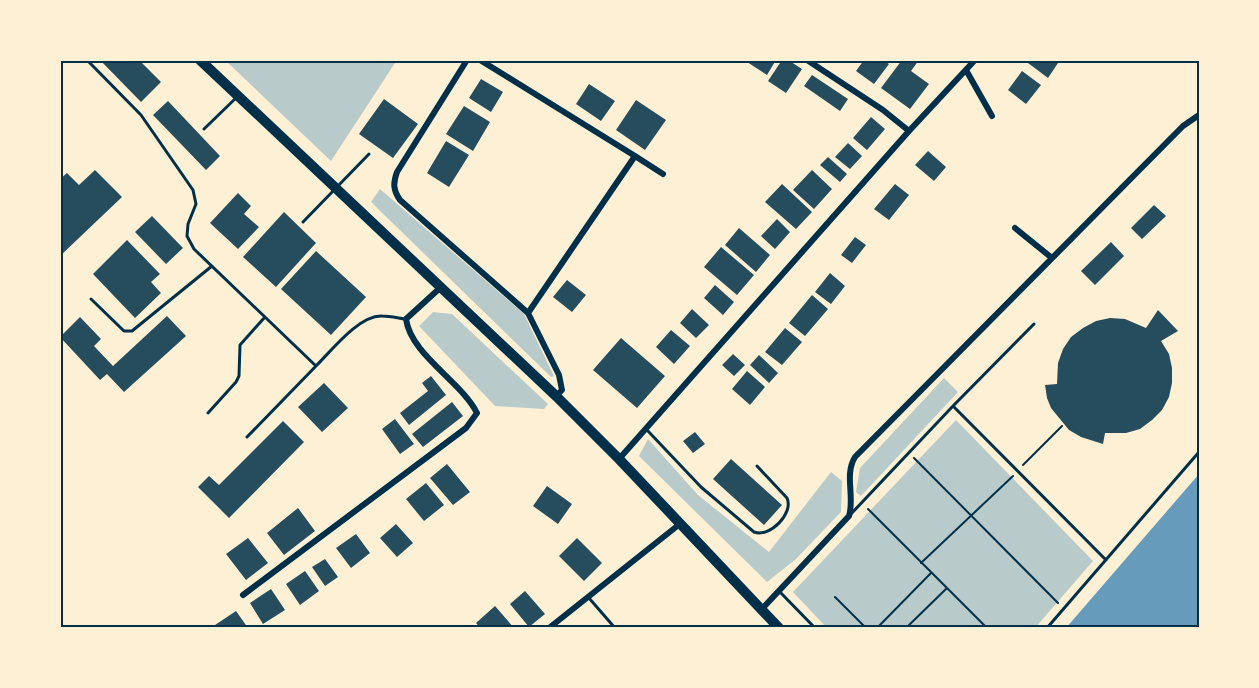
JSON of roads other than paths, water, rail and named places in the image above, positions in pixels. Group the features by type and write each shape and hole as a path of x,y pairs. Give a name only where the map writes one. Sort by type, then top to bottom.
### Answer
{"main road":[{"path":"200,60 556,396 779,628"}],"street":[{"path":"467,60 397,172 394,192 400,200 528,313 559,375 561,390 556,396"},
{"path":"480,60 663,174"},
{"path":"807,60 883,110 909,131"},
{"path":"619,459 909,131 975,60"},
{"path":"966,70 992,116"},
{"path":"762,610 849,516 852,507 850,469 855,457 1183,126 1199,115"},
{"path":"528,313 635,156"},
{"path":"1015,228 1052,258"},
{"path":"243,595 474,420 477,413 472,403 415,341 407,327 406,319 440,288"},
{"path":"549,628 681,524"}],"lane":[{"path":"87,60 141,115 193,190 196,204 188,224 187,236 194,249 316,366"},
{"path":"204,129 238,96"},
{"path":"303,222 369,154"},
{"path":"91,299 128,333 212,266"},
{"path":"247,437 358,325 369,318 381,315 406,319"},
{"path":"208,413 236,382 239,376 240,345 265,317"},
{"path":"849,516 953,406 1035,324"},
{"path":"953,406 1106,560"},
{"path":"646,429 701,487 754,532 761,535 774,527 789,510 790,503 788,498 756,466"},
{"path":"1047,628 1199,452"},
{"path":"779,591 815,628"},
{"path":"588,597 615,628"}],"water":[{"path":"1199,474 1199,628 1066,628"}]}
